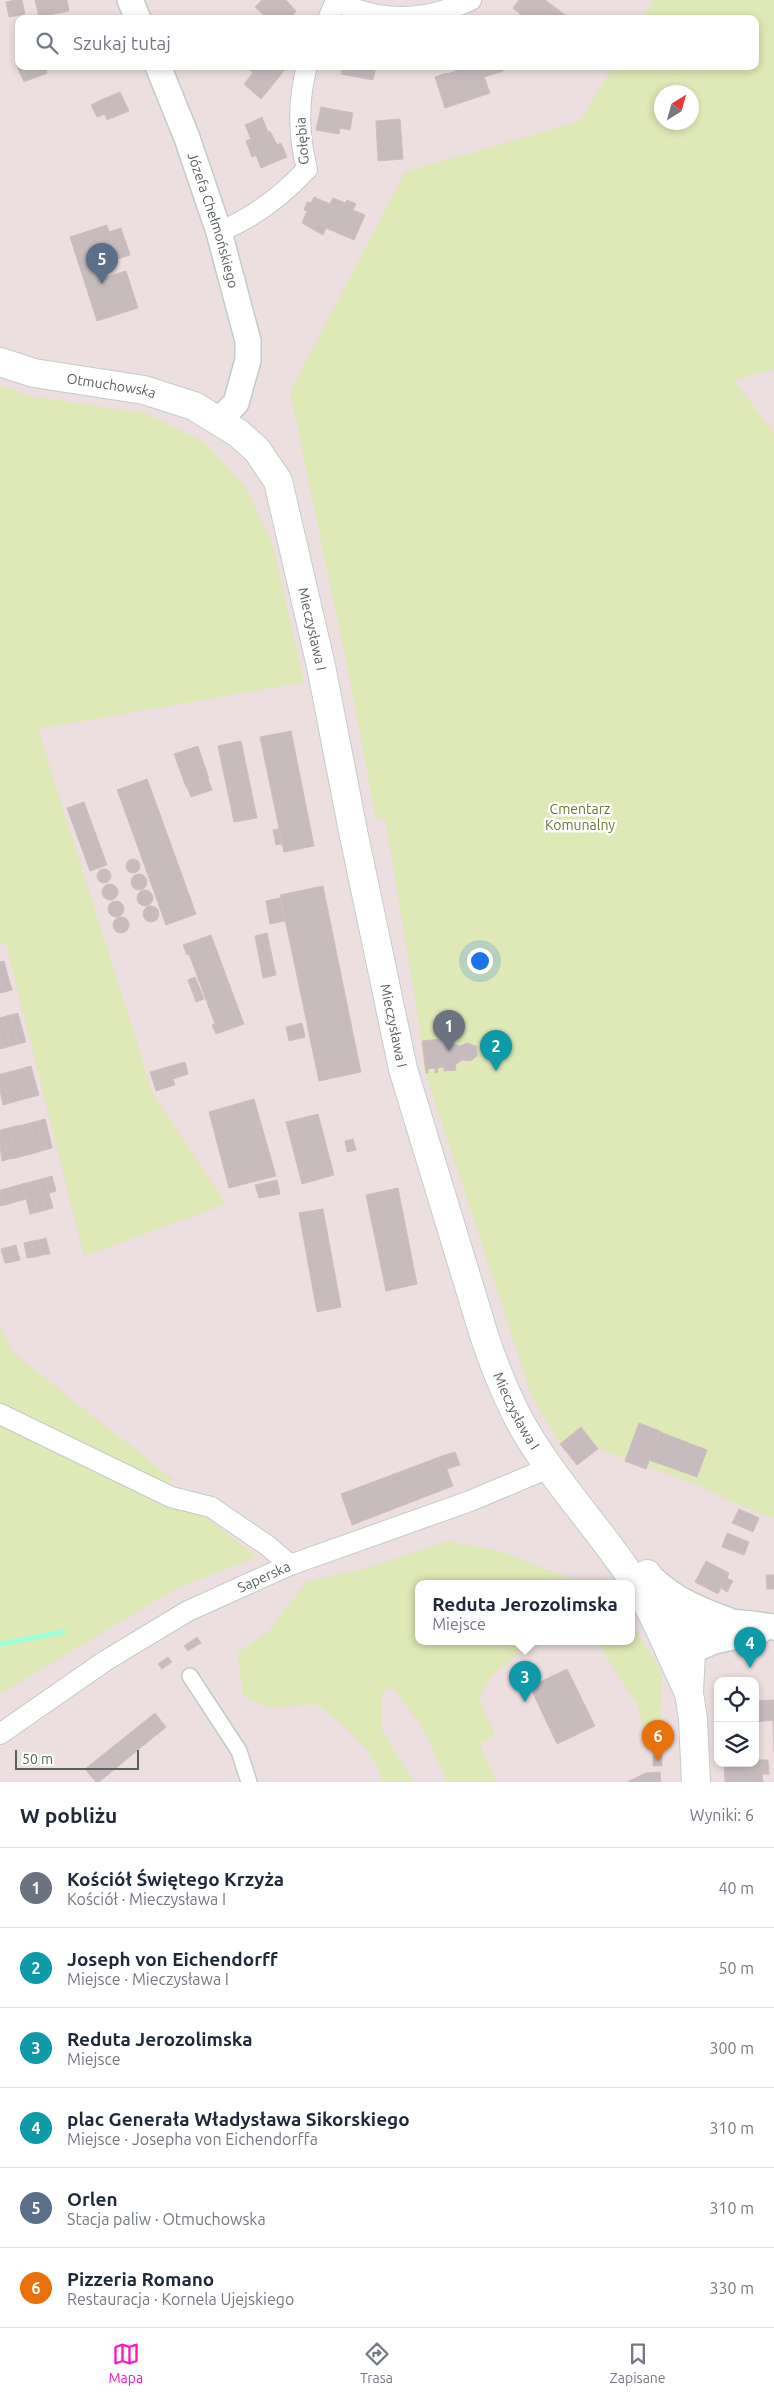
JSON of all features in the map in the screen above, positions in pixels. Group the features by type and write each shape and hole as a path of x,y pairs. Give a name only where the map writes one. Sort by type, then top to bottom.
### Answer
{"main road":[{"name":"Otmuchowska","path":"0,362 34,373 119,385 167,396 194,406 218,421"},
{"name":"Mieczysława I","path":"218,421 251,467 290,535 321,666 396,1041 415,1115 494,1365 518,1417 591,1525 634,1580"},
{"name":"Mieczysława I","path":"570,1492 600,1517 647,1574 669,1607 681,1644"},
{"name":"Mieczysława I","path":"635,1581 681,1644"},
{"path":"681,1644 693,1719 696,1782"}],"street":[{"path":"130,0 136,15"},
{"path":"427,15 441,13 471,0"},
{"path":"333,6 381,15"},
{"name":"Józefa Chełmońskiego","path":"160,70 187,138 219,232 248,341 248,360 236,403 218,421"},
{"name":"Gołębia","path":"219,232 241,223 275,199 307,169 302,151 300,100 306,70"},
{"path":"0,1414 171,1497 211,1507 268,1546 290,1565"},
{"name":"Saperska","path":"0,1734 105,1661 188,1611 290,1565 470,1501 551,1467"},
{"path":"647,1574 669,1594 691,1607 727,1620 774,1627"},
{"path":"681,1644 704,1624 727,1620"},
{"path":"681,1644 714,1641 774,1627"},
{"path":"190,1676 239,1750 249,1782"}],"green space":[{"name":"Cmentarz Komunalny","path":"653,0 774,0 774,369 734,380 774,434 774,1518 741,1506 693,1483 598,1449 581,1428 560,1444 531,1394 424,1069 420,1030 385,818 376,819 350,681 290,392 405,172 580,121 611,70 759,70 759,15 644,15"},
{"path":"0,385 29,396 145,413 204,442 246,488 273,546 304,682 38,729 153,1094 226,1204 84,1256 6,944 0,945"},
{"path":"0,1325 12,1352 174,1480 159,1482 257,1557 177,1588 0,1694"},
{"path":"449,1541 503,1552 573,1580 415,1580 415,1645 527,1645 489,1679 479,1699 495,1735 480,1744 496,1782 447,1782 421,1725 392,1687 381,1693 382,1731 414,1782 382,1782 378,1770 365,1748 316,1704 267,1708 243,1695 237,1653 268,1632 307,1581 364,1569"},
{"path":"635,1629 662,1672 660,1735 646,1742 637,1703 617,1675 600,1645 635,1645"}],"building":[{"path":"22,0 25,14 9,17 6,2"},
{"path":"35,0 67,0 69,11 39,15"},
{"path":"262,0 286,0 296,11 293,15 264,15 255,7"},
{"path":"519,0 545,0 556,8 551,15 521,15 513,8"},
{"path":"556,8 565,15 551,15"},
{"path":"19,70 46,70 47,73 24,82"},
{"path":"250,70 281,70 283,72 271,87"},
{"path":"342,70 358,70 357,77 341,74"},
{"path":"358,70 375,70 373,80 357,77"},
{"path":"458,70 481,70 490,93 457,104 447,74"},
{"path":"481,70 503,70 503,71 484,77"},
{"path":"253,73 271,87 261,99 244,84"},
{"path":"447,73 457,104 445,108 435,77"},
{"path":"120,92 129,111 107,120 99,101"},
{"path":"99,101 105,114 97,117 91,105"},
{"path":"321,107 353,113 350,130 340,128 339,134 316,130"},
{"path":"262,117 268,132 251,139 245,125"},
{"path":"400,119 403,159 378,161 376,121"},
{"path":"270,131 277,145 281,143 287,157 261,168 256,155 252,157 246,141"},
{"path":"314,197 330,204 333,198 345,203 347,200 356,204 353,210 365,215 354,240 326,228 323,235 302,223 307,211 304,210 307,202 311,203"},
{"path":"107,225 117,259 81,271 70,237"},
{"path":"121,228 130,255 117,259 109,232"},
{"path":"102,264 107,277 126,271 138,308 97,321 81,271"},
{"path":"291,731 314,846 284,852 260,737"},
{"path":"241,741 257,818 234,822 218,746"},
{"path":"198,746 209,779 186,787 174,754"},
{"path":"147,779 153,795 123,806 117,790"},
{"path":"208,779 212,790 191,797 187,787"},
{"path":"153,795 196,914 166,925 123,806"},
{"path":"84,802 107,865 90,871 67,808"},
{"path":"279,829 282,844 276,845 273,830"},
{"path":"130,859 136,859 140,866 136,873 130,873 126,869 126,863"},
{"path":"101,869 107,869 111,876 107,883 101,883 97,879 97,873"},
{"path":"139,874 147,882 139,890 131,882"},
{"path":"110,884 118,892 110,900 102,892"},
{"path":"323,886 358,1058 316,1067 280,895"},
{"path":"145,890 153,898 145,906 137,898"},
{"path":"280,898 285,921 270,924 266,901"},
{"path":"116,901 124,909 116,917 108,909"},
{"path":"151,906 159,914 151,922 143,914"},
{"path":"121,917 129,925 121,933 113,925"},
{"path":"267,933 276,975 263,978 255,936"},
{"path":"211,935 244,1024 216,1034 212,1025 215,1024 189,954 187,955 183,945"},
{"path":"4,961 8,976 0,978 0,962"},
{"path":"8,976 12,990 4,992 0,978"},
{"path":"195,977 204,999 196,1002 188,980"},
{"path":"0,978 4,992 0,993"},
{"path":"18,1013 22,1028 14,1030 10,1015"},
{"path":"10,1015 14,1030 7,1032 3,1017"},
{"path":"3,1017 7,1032 0,1034 0,1018"},
{"path":"302,1023 305,1037 289,1041 286,1027"},
{"path":"22,1028 26,1042 18,1044 14,1030"},
{"path":"14,1030 18,1044 11,1046 7,1032"},
{"path":"7,1032 11,1046 4,1048 0,1034"},
{"path":"0,1034 4,1048 0,1049"},
{"path":"451,1038 452,1043 460,1046 467,1043 476,1046 477,1056 470,1061 462,1060 455,1065 456,1070 444,1071 444,1067 437,1068 438,1072 435,1073 435,1068 428,1069 428,1073 426,1073 422,1041"},
{"path":"358,1058 361,1072 319,1081 316,1067"},
{"path":"185,1062 188,1074 173,1079 175,1085 156,1091 150,1072"},
{"path":"31,1066 35,1081 28,1083 24,1068"},
{"path":"24,1068 28,1083 21,1084 17,1070"},
{"path":"17,1070 21,1084 13,1086 9,1072"},
{"path":"9,1072 13,1086 6,1088 2,1074"},
{"path":"0,1074 2,1074 6,1088 0,1090"},
{"path":"35,1081 39,1095 32,1097 28,1083"},
{"path":"28,1083 32,1097 24,1099 21,1084"},
{"path":"21,1084 24,1099 17,1101 13,1086"},
{"path":"13,1086 17,1101 10,1103 6,1088"},
{"path":"6,1088 10,1103 3,1105 0,1090"},
{"path":"254,1099 276,1176 229,1188 209,1112"},
{"path":"318,1114 334,1175 302,1184 286,1122"},
{"path":"45,1119 49,1134 41,1136 38,1121"},
{"path":"38,1121 41,1136 34,1137 30,1123"},
{"path":"30,1123 34,1137 27,1139 23,1125"},
{"path":"23,1125 27,1139 20,1141 16,1126"},
{"path":"16,1126 20,1141 13,1143 9,1128"},
{"path":"9,1128 13,1143 5,1145 1,1130"},
{"path":"0,1131 5,1145 0,1146"},
{"path":"49,1134 52,1148 45,1150 41,1136"},
{"path":"41,1136 45,1150 38,1152 34,1137"},
{"path":"34,1137 38,1152 31,1154 27,1139"},
{"path":"27,1139 31,1154 23,1156 20,1141"},
{"path":"353,1139 356,1150 347,1152 345,1141"},
{"path":"20,1141 23,1156 16,1158 13,1143"},
{"path":"13,1143 16,1158 9,1159 5,1145"},
{"path":"5,1145 9,1159 2,1161 0,1146"},
{"path":"52,1176 56,1191 49,1193 45,1178"},
{"path":"45,1178 49,1193 42,1195 38,1180"},
{"path":"38,1180 42,1195 34,1197 30,1182"},
{"path":"277,1180 280,1194 259,1198 255,1185"},
{"path":"30,1182 34,1197 26,1199 22,1184"},
{"path":"22,1184 26,1199 19,1201 15,1186"},
{"path":"15,1186 19,1201 12,1203 8,1188"},
{"path":"8,1188 12,1203 5,1205 1,1190"},
{"path":"398,1188 417,1284 386,1291 366,1195"},
{"path":"0,1190 5,1205 0,1206"},
{"path":"49,1193 53,1208 46,1210 42,1195"},
{"path":"42,1195 46,1210 38,1212 34,1197"},
{"path":"34,1197 38,1212 30,1214 26,1199"},
{"path":"323,1209 341,1307 317,1312 299,1213"},
{"path":"46,1238 50,1254 42,1255 39,1240"},
{"path":"39,1240 42,1255 35,1257 32,1241"},
{"path":"32,1241 35,1257 27,1258 24,1243"},
{"path":"16,1245 20,1260 12,1262 9,1247"},
{"path":"9,1247 12,1262 5,1263 1,1249"},
{"path":"639,1423 660,1431 646,1469 625,1461"},
{"path":"581,1427 598,1449 577,1465 560,1444"},
{"path":"660,1432 707,1450 697,1477 649,1460"},
{"path":"455,1452 460,1465 447,1469 442,1456"},
{"path":"442,1456 453,1486 352,1525 341,1494"},
{"path":"739,1509 759,1518 753,1532 732,1523"},
{"path":"727,1533 749,1542 744,1555 722,1547"},
{"path":"706,1561 729,1573 727,1578 733,1581 727,1592 721,1588 718,1594 695,1582"},
{"path":"766,1575 774,1575 774,1589 767,1589"},
{"path":"197,1637 201,1643 188,1651 184,1646"},
{"path":"168,1657 172,1662 162,1669 158,1664"},
{"path":"567,1669 595,1726 557,1744 530,1687"},
{"path":"774,1700 774,1752 773,1720 759,1722 759,1701"},
{"path":"155,1713 166,1727 99,1782 96,1782 85,1769"},
{"path":"662,1755 662,1766 653,1766 653,1756"},
{"path":"759,1760 768,1760 769,1774 762,1774 763,1782 725,1782 724,1767 759,1767"},
{"path":"660,1772 661,1782 627,1782 646,1773"}],"waterway":[{"path":"0,1644 63,1632"}],"place":[{"name":"Orlen","path":"102,284"},
{"name":"Kościół Świętego Krzyża","path":"449,1051"},
{"name":"Joseph von Eichendorff","path":"496,1071"},
{"name":"plac Generała Władysława Sikorskiego","path":"750,1668"},
{"name":"Reduta Jerozolimska","path":"525,1702"},
{"name":"Pizzeria Romano","path":"658,1761"}]}
